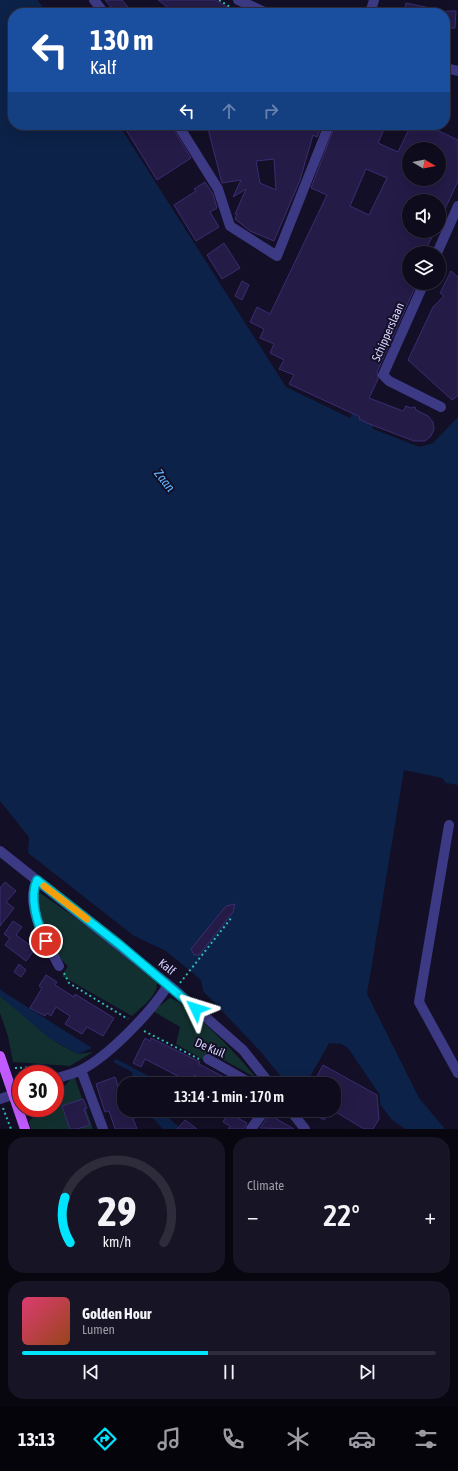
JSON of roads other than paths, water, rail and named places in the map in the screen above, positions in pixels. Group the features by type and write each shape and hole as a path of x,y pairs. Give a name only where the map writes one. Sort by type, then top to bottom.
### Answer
{"main road":[{"path":"0,1056 5,1071 12,1084"},
{"path":"22,1117 25,1129"}],"street":[{"path":"94,0 100,8"},
{"path":"238,0 256,8"},
{"path":"181,130 218,189 230,226 277,256 327,130"},
{"path":"440,246 458,206"},
{"name":"Schipperslaan","path":"421,290 383,375 389,381 441,406"},
{"path":"449,825 419,1002 458,1073"},
{"name":"Kalf","path":"0,851 172,987 243,1050 264,1077"},
{"path":"37,880 34,887 39,928 59,966"},
{"path":"64,1075 81,1070 103,1055 135,1026 172,987"},
{"name":"De Kuil","path":"208,1059 240,1077"},
{"path":"81,1070 103,1129"},
{"path":"1,1103 12,1096"},
{"path":"251,1129 260,1117"},
{"path":"296,1117 305,1129"}],"water":[{"name":"Zaan","path":"0,0 38,0 43,8 8,8 8,130 122,130 286,387 350,418 352,414 372,424 373,429 420,447 433,443 458,417 458,785 446,783 442,778 404,770 367,994 419,1098 445,1129 405,1129 391,1119 380,1104 380,1095 348,1048 341,1044 329,1043 310,1077 281,1077 260,1051 203,991 201,980 166,951 134,936 28,853 29,837 0,801"},
{"path":"0,989 92,1048 78,1054 49,1038 0,996"},
{"path":"116,1059 151,1077 133,1077 132,1072 113,1062"},
{"path":"152,1117 169,1117 181,1129 163,1129"}]}
